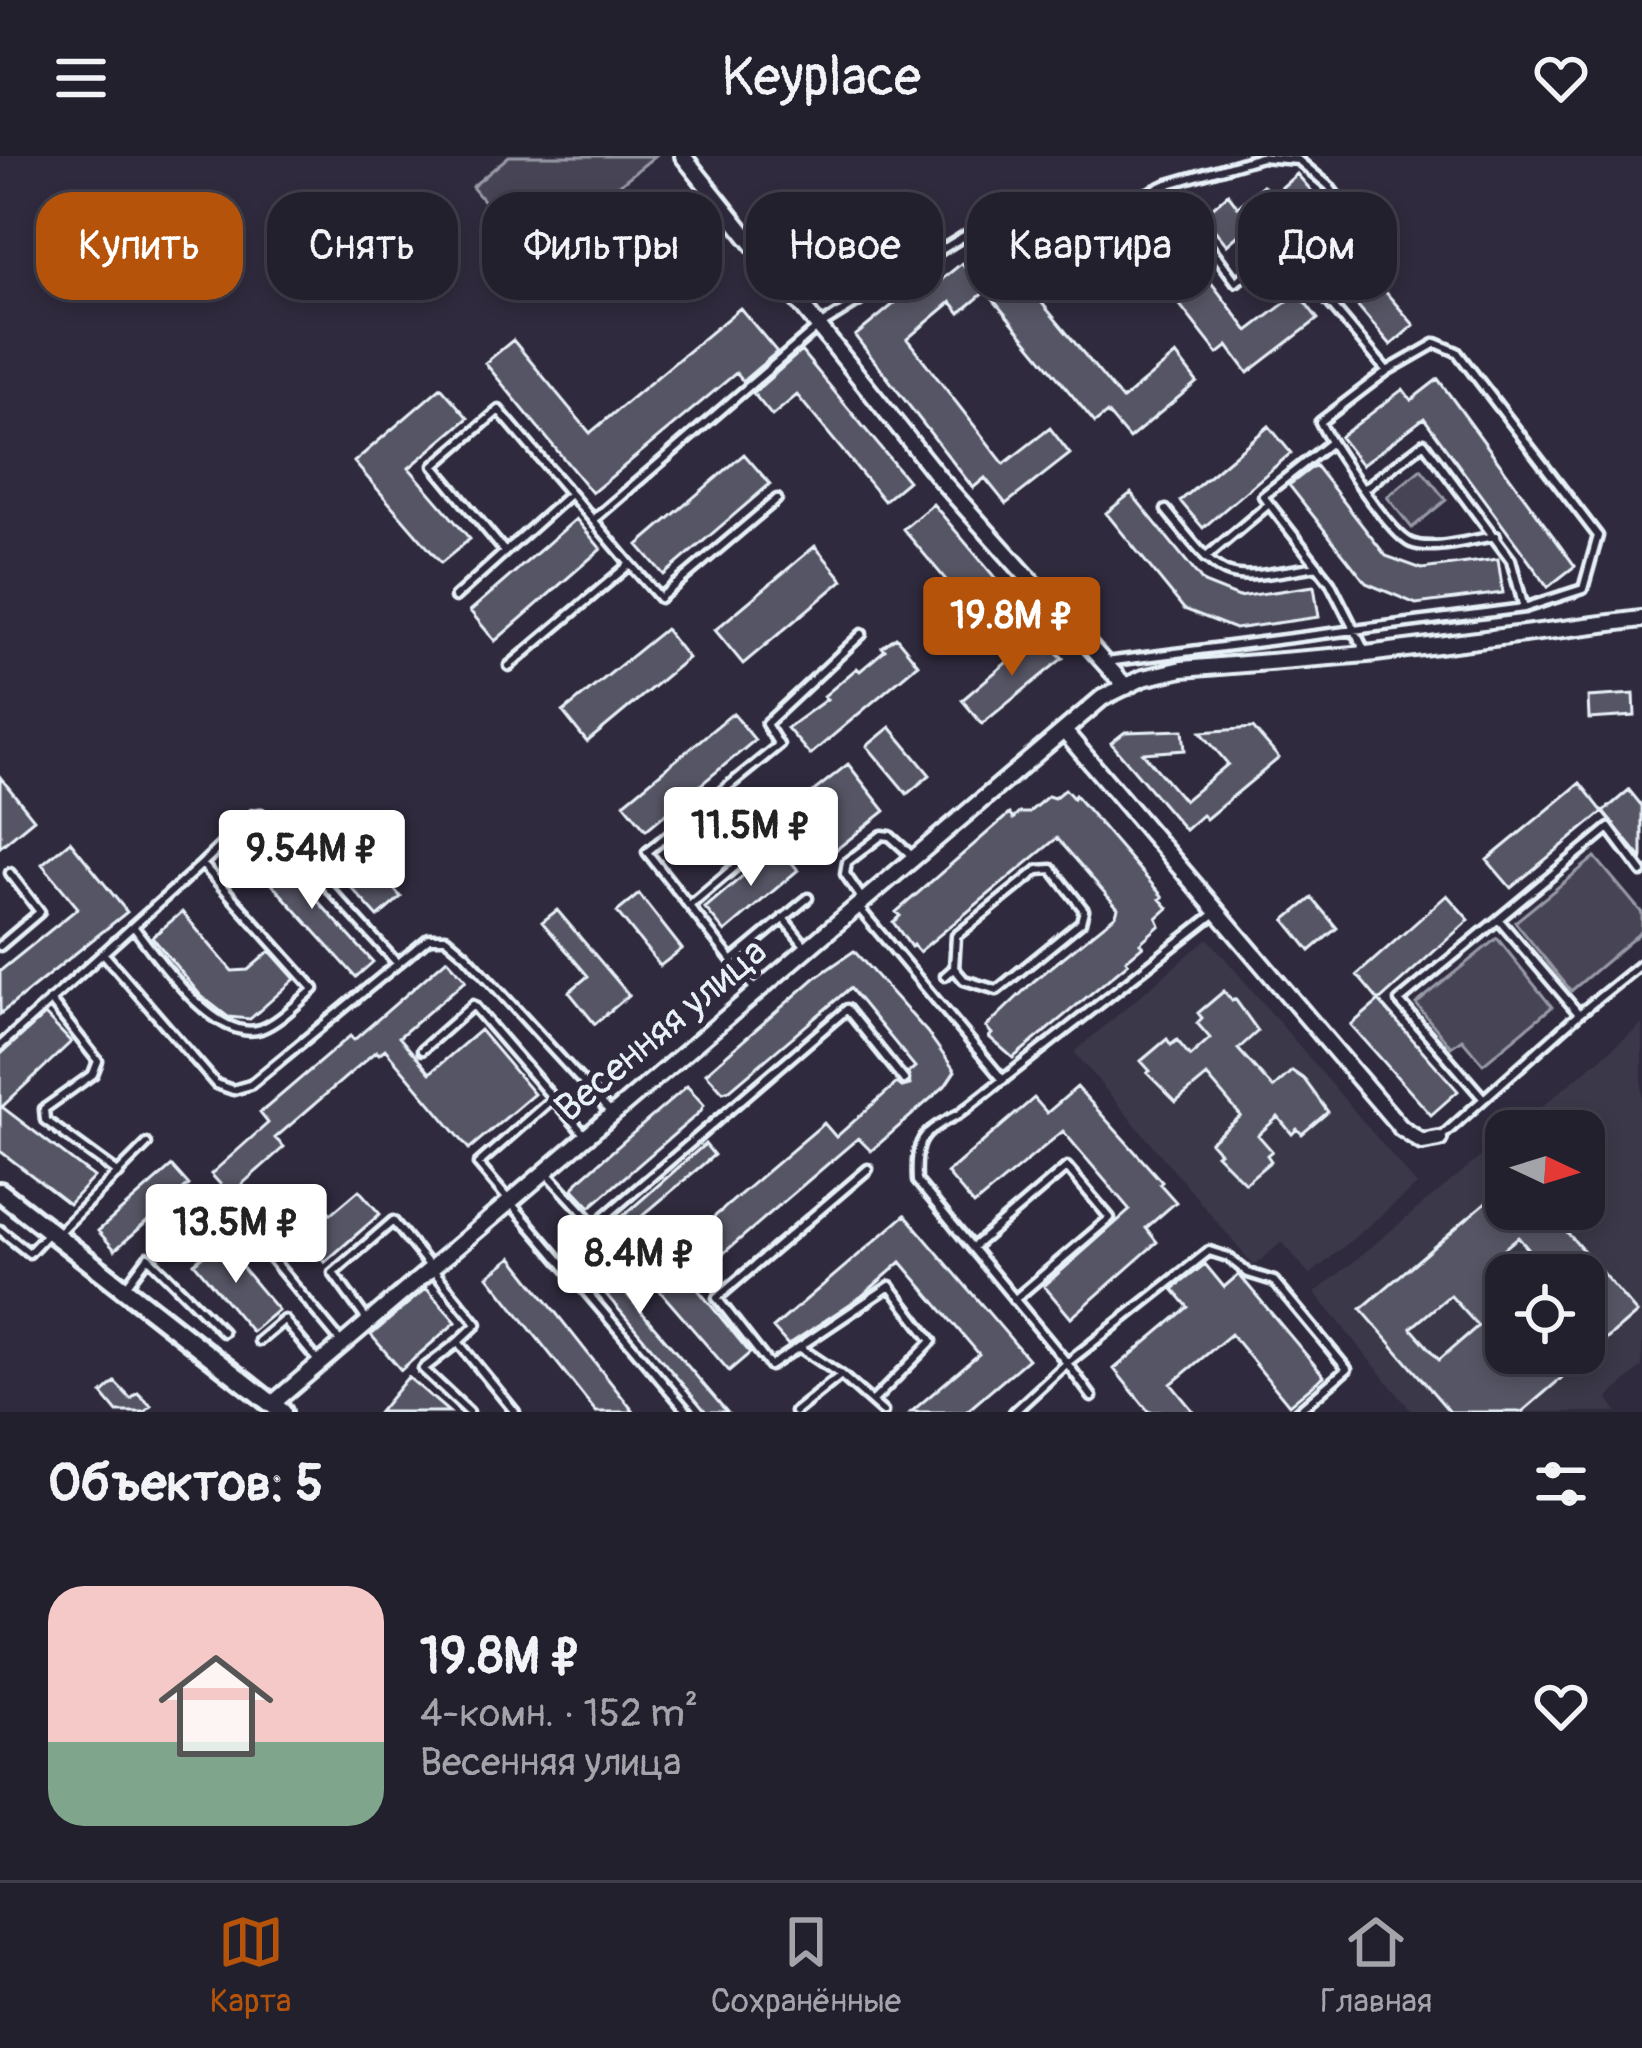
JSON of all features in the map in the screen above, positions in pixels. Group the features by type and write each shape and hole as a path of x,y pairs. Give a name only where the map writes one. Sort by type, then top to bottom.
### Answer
{"street":[{"path":"682,156 940,479 1126,687"},
{"name":"Весенняя улица","path":"272,1409 1102,698 1182,669 1367,654 1642,619"},
{"path":"1064,731 1401,1128 1422,1142 1439,1139"},
{"path":"0,1193 272,1409"}],"lane":[{"path":"593,520 818,326 964,236 1052,227 1166,185 1261,158 1298,160 1333,192"},
{"path":"1166,185 1236,282 1280,244 1387,371"},
{"path":"1102,663 1524,608 1583,590 1598,536 1457,352 1436,343 1387,371 1320,422 1330,443 1406,541 1422,545 1496,536"},
{"path":"505,552 434,466 499,410 660,598 777,499"},
{"path":"1330,443 1263,496 1330,582 1367,654"},
{"path":"1364,489 1424,443 1511,560 1524,608"},
{"path":"455,597 570,494"},
{"path":"1205,558 1269,504"},
{"path":"1166,509 1213,568 1238,578 1318,566"},
{"path":"508,666 630,564"},
{"path":"756,992 647,852 779,745 766,724 862,634"},
{"path":"0,1046 253,815 261,814 397,963"},
{"path":"1483,1098 1399,1000 1609,828 1642,872"},
{"path":"914,858 890,836 882,835 847,862 845,874 861,903 1003,1080"},
{"path":"689,906 756,849"},
{"path":"133,926 203,1009 243,1031 267,1027 314,989 202,864"},
{"path":"1052,869 1084,910 1081,922 998,990 964,980 955,968 956,936 1038,871 1052,869"},
{"path":"0,946 40,913 10,873"},
{"path":"732,961 808,898"},
{"path":"1092,1397 917,1181 916,1152 928,1129 959,1114 1217,911"},
{"path":"783,918 807,949"},
{"path":"1498,920 1579,1014"},
{"path":"103,953 216,1084 233,1090 250,1085 429,938 446,938 613,1114"},
{"path":"1439,1139 1642,963"},
{"path":"945,976 955,968"},
{"path":"954,987 964,980"},
{"path":"50,1000 98,1061 93,1074 44,1108 45,1120 118,1174"},
{"path":"422,1051 473,1005 586,1137"},
{"path":"546,1171 595,1226 847,1010 904,1080"},
{"path":"553,1099 478,1164 688,1412"},
{"path":"0,1230 29,1253 147,1144"},
{"path":"972,1248 1067,1167 1110,1218 1015,1300"},
{"path":"868,1169 717,1298 770,1366 890,1286 932,1341 872,1402"},
{"path":"369,1322 333,1273 393,1222 477,1324 423,1370 469,1412"},
{"path":"242,1223 343,1344"},
{"path":"1015,1412 1067,1363 1209,1251 1228,1257 1248,1273 1274,1281 1347,1370 1297,1412"},
{"path":"125,1288 148,1257 224,1331"},
{"path":"259,1341 284,1320 320,1364"},
{"path":"458,1342 515,1412"},
{"path":"799,1347 883,1412"},
{"path":"795,1412 841,1375"}],"shaded area":[{"path":"509,156 655,156 610,192 482,192 482,199 472,187"},
{"path":"1421,469 1446,500 1412,528 1387,497"},
{"path":"1595,857 1642,913 1642,931 1571,991 1515,922"},
{"path":"1208,938 1417,1185 1310,1275 1282,1242 1254,1266 1074,1052"},
{"path":"1497,938 1552,1007 1483,1064 1462,1039 1451,1047 1416,1004"},
{"path":"1642,1024 1642,1367 1608,1398 1617,1412 1412,1412 1315,1293 1485,1153 1485,1230 1605,1230 1605,1110 1538,1110"}],"building":[{"path":"1297,174 1312,192 1277,192"},
{"path":"1228,194 1238,207 1238,235 1227,245 1214,229 1214,206"},
{"path":"962,263 967,269 967,300 975,300 960,313 951,302 907,339 1004,464 1050,428 1070,454 1006,504 985,478 973,488 855,336 899,300 943,300 943,278"},
{"path":"1214,286 1248,331 1289,300 1303,300 1318,319 1248,373 1228,346 1218,354 1176,300 1214,300"},
{"path":"993,300 1039,300 1122,400 1176,355 1197,382 1129,439 1107,413 1095,423"},
{"path":"1353,300 1392,300 1414,325 1391,345"},
{"path":"740,308 777,352 743,381 736,373 592,493 485,363 513,340 590,433"},
{"path":"801,351 908,481 884,501 797,395 772,416 753,393"},
{"path":"1438,379 1575,566 1548,587 1424,418 1362,465 1340,437 1403,389 1411,400"},
{"path":"441,387 468,418 409,468 470,539 441,563 354,462"},
{"path":"1269,426 1291,453 1203,528 1180,501"},
{"path":"744,454 770,484 664,575 638,545"},
{"path":"1315,465 1386,556 1422,569 1498,559 1503,593 1416,604 1366,583 1289,485"},
{"path":"1131,493 1204,583 1239,597 1314,586 1319,617 1235,629 1184,609 1106,513"},
{"path":"933,504 1024,612 994,637 903,529"},
{"path":"576,519 601,549 495,641 470,611"},
{"path":"815,546 843,580 743,664 715,630"},
{"path":"665,629 688,658 587,742 563,712"},
{"path":"1038,636 1063,658 982,724 962,700"},
{"path":"896,637 918,664 810,755 787,728"},
{"path":"1634,694 1635,716 1589,719 1588,697"},
{"path":"733,713 755,740 646,830 624,803"},
{"path":"890,727 930,775 907,794 867,746"},
{"path":"1253,728 1279,758 1206,819 1202,815 1185,830 1111,743 1125,732 1183,730 1185,750 1143,753 1184,801 1228,764 1201,732"},
{"path":"848,764 885,811 832,853 795,806"},
{"path":"0,777 34,819 0,847"},
{"path":"1580,783 1603,812 1511,888 1487,860"},
{"path":"1065,789 1073,798 1075,795 1168,908 1128,963 1013,1058 989,1037 992,1034 986,1027 1116,915 1118,908 1057,838 919,952 893,922 900,916 896,912 1009,814 1013,819 1028,813"},
{"path":"1629,790 1642,806 1642,859 1603,812"},
{"path":"333,821 401,897 378,917 310,842"},
{"path":"70,841 127,912 0,1014 0,971 78,908 42,864"},
{"path":"778,846 798,870 725,932 705,908"},
{"path":"269,847 373,962 356,977 252,862"},
{"path":"639,894 682,949 660,966 617,912"},
{"path":"1447,895 1469,920 1379,1001 1357,975"},
{"path":"1312,898 1337,928 1310,951 1285,920"},
{"path":"557,910 629,995 595,1024 569,992 588,976 542,922"},
{"path":"182,912 232,971 248,970 270,951 295,979 250,1019 228,1017 201,996 152,937"},
{"path":"854,951 927,1032 955,1071 945,1086 871,1151 858,1138 691,1281 750,1353 729,1371 646,1275 824,1123 836,1137 897,1083 910,1085 908,1073 915,1067 850,988 730,1090 723,1092 706,1073 815,978"},
{"path":"447,959 466,980 399,1037 430,1073 480,1030 534,1094 469,1149 385,1049 376,1051 275,1138 284,1147 230,1195 211,1174 268,1123 260,1113"},
{"path":"1224,991 1258,1031 1238,1049 1273,1088 1292,1071 1304,1079 1328,1112 1302,1134 1297,1129 1292,1134 1278,1117 1258,1135 1272,1151 1267,1155 1271,1161 1245,1183 1210,1142 1241,1116 1207,1076 1176,1102 1141,1061 1167,1039 1171,1045 1177,1040 1190,1056 1210,1038 1197,1023 1202,1018 1198,1013"},
{"path":"1379,1001 1458,1091 1431,1115 1351,1025"},
{"path":"45,1015 71,1042 2,1107 94,1177 69,1204 0,1151 0,1055"},
{"path":"687,1086 704,1105 700,1112 590,1207 573,1189 577,1182"},
{"path":"1077,1087 1176,1202 1146,1228 1157,1242 1071,1318 1044,1286 1130,1210 1063,1131 974,1205 947,1173 1034,1098 1047,1113"},
{"path":"705,1144 714,1155 621,1234 613,1225"},
{"path":"172,1166 189,1185 115,1250 98,1231"},
{"path":"359,1190 380,1214 325,1262 285,1215 312,1192 331,1214"},
{"path":"1485,1203 1485,1230 1565,1230 1586,1254 1532,1254 1518,1237 1498,1254 1485,1254 1485,1374 1566,1374 1522,1412 1450,1412 1361,1309","holes":["1450,1295 1478,1326 1439,1360 1411,1328"]},
{"path":"905,1215 1028,1359 966,1412 911,1412 979,1354 901,1262 862,1296 788,1345 773,1328"},
{"path":"577,1236 601,1263 617,1250 638,1276 622,1289 727,1412 706,1412 565,1246"},
{"path":"220,1241 278,1310 252,1332 194,1263"},
{"path":"512,1257 634,1412 596,1412 488,1276"},
{"path":"1205,1264 1224,1287 1241,1277 1324,1376 1289,1405 1231,1334 1171,1384 1194,1412 1149,1412 1114,1369 1188,1307 1173,1289"},
{"path":"1605,1276 1637,1313 1605,1341"},
{"path":"426,1288 456,1322 401,1370 371,1335"},
{"path":"408,1377 449,1412 379,1412"},
{"path":"115,1382 131,1399 138,1393 151,1406 145,1412 117,1412 102,1394"}]}
